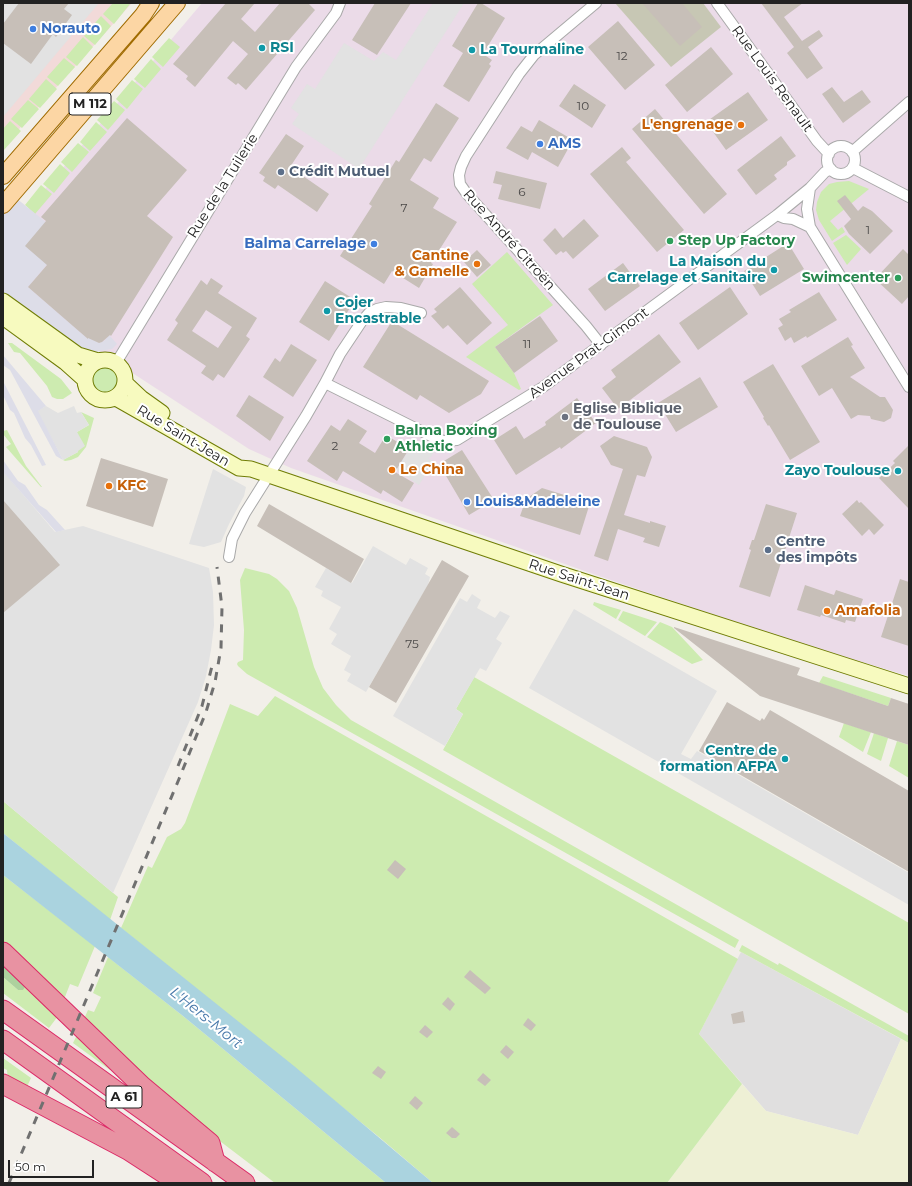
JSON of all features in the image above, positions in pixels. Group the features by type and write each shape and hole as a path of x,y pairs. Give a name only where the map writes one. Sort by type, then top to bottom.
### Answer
{"highway":[{"path":"3,952 142,1086 210,1143 215,1162"},
{"name":"A 61","path":"3,1010 245,1183"},
{"name":"A 61","path":"3,1040 202,1183"},
{"path":"3,1084 128,1150 179,1183"}],"main road":[{"name":"M 112","path":"3,176 151,3"},
{"name":"M 112","path":"3,205 177,3"}],"street":[{"name":"Rue de la Tuilerie","path":"336,13 340,3"},
{"name":"Rue de la Tuilerie","path":"116,363 296,68 336,13 347,3"},
{"name":"Rue André Citroën","path":"596,3 534,55 518,74 466,156 459,175 460,184 467,194 568,306 601,345"},
{"name":"Rue Louis Renault","path":"716,3 817,141 829,154"},
{"path":"852,152 909,102"},
{"path":"840,146 849,148 852,152 855,160 853,168 850,171 844,174 837,173 831,169 827,160 829,154 836,147 840,146"},
{"path":"853,168 909,197"},
{"name":"Avenue Prat-Gimont","path":"325,383 437,439 444,441 457,440 537,390 601,345 776,215 810,188 825,172 831,169"},
{"path":"810,188 807,209 810,228 909,387"},
{"path":"776,215 793,219 810,228"},
{"path":"3,301 78,355 98,361 110,360 116,363 124,371 126,383 123,391 116,398 109,401 96,399 88,392 85,386 84,379 88,368 98,361"},
{"path":"229,557 232,539 237,528 268,475 306,416 340,354 362,320 369,313 386,307 401,308 421,313"},
{"path":"3,318 65,362 84,379"},
{"name":"Rue Saint-Jean","path":"126,383 154,408 243,461 251,469"},
{"name":"Rue Saint-Jean","path":"116,398 136,408 238,468 251,469 561,574 909,686"}],"shaded area":[{"path":"3,3 131,4 3,147"},
{"path":"3,3 99,3 3,117"},
{"path":"202,3 909,3 909,676 795,642 599,576 291,468 249,449 88,344 12,273 3,239"},
{"path":"433,3 464,3 359,169 292,124 299,114 291,108 307,84 315,89 344,43 374,61 383,52 396,60"},
{"path":"615,3 703,3 721,27 671,67"},
{"path":"16,198 68,240 28,287 87,338 89,337 99,343 104,341 109,335 117,344 112,349 90,354 10,300 3,293 3,213"},
{"path":"3,355 46,406 38,411 63,460 56,456 10,370 3,365"},
{"path":"3,381 46,465 42,466 31,445 25,438 14,413 10,410 3,395"},
{"path":"46,406 58,413 74,406 77,413 81,412 89,425 77,432 85,446 78,452 63,460 37,411"},
{"path":"415,440 434,452 431,457 428,458 433,461 433,463 419,485 396,470"},
{"path":"3,460 18,481 25,485 39,505 47,510 65,530 56,532 3,472"},
{"path":"213,469 246,487 244,496 221,542 204,547 189,544"},
{"path":"3,471 55,532 83,526 209,568 213,592 214,625 206,676 198,702 113,893 3,801"},
{"path":"373,546 406,565 410,558 428,568 425,574 430,577 428,585 366,692 347,681 351,674 344,670 351,656 331,644 337,634 329,629 341,607 321,596 323,591 315,587 326,568 352,583"},
{"path":"472,594 481,600 477,608 495,618 500,611 510,616 496,639 502,643 486,671 480,668 456,709 463,714 445,746 393,716 460,598 467,602"},
{"path":"574,609 717,691 681,754 691,759 697,751 909,873 909,905 529,688"},
{"path":"741,952 901,1039 858,1135 766,1111 699,1034"},
{"path":"901,1039 909,1043 909,1183 667,1183 742,1084 766,1111 858,1135"}],"green space":[{"path":"113,3 130,4 114,24 103,14"},
{"path":"101,16 111,26 95,45 84,36"},
{"path":"83,37 93,47 77,66 66,57"},
{"path":"169,38 180,47 163,67 152,57"},
{"path":"64,58 75,67 58,86 47,77"},
{"path":"151,59 161,69 145,88 134,79"},
{"path":"46,79 57,89 40,108 29,99"},
{"path":"132,80 143,89 127,109 116,99"},
{"path":"28,100 39,109 22,128 11,119"},
{"path":"114,101 125,110 108,130 97,120"},
{"path":"10,121 21,131 4,150 3,129"},
{"path":"96,122 107,132 90,151 80,142"},
{"path":"78,143 89,152 72,172 61,162"},
{"path":"60,164 70,173 54,193 43,184"},
{"path":"849,181 869,189 830,221 838,230 842,227 845,232 832,241 819,220 816,210 817,202 821,192 829,184"},
{"path":"41,185 52,194 35,214 25,205"},
{"path":"846,235 861,249 847,265 833,243"},
{"path":"507,252 553,305 495,347 514,373 521,389 519,390 466,357 508,325 472,284"},
{"path":"8,343 12,343 61,379 72,393 63,399 52,397 47,386 20,353 14,352"},
{"path":"105,367 114,371 118,380 114,389 105,393 96,389 92,380 96,371"},
{"path":"81,412 94,418 86,447 78,457 65,461 63,460 78,452 77,432 89,425"},
{"path":"7,430 26,466 42,487 6,447 11,444 3,434 3,431"},
{"path":"245,568 269,574 277,579 289,591 297,608 314,667 323,688 336,705 351,720 739,940 735,948 247,674 237,664 243,660 244,630 240,580"},
{"path":"594,602 621,610 616,619 593,605"},
{"path":"623,611 657,622 645,636 618,620"},
{"path":"660,622 672,627 703,660 692,664 647,637"},
{"path":"823,676 891,698 888,706 819,683"},
{"path":"474,677 909,923 909,1014 443,750 463,714 456,709"},
{"path":"275,696 738,959 699,1034 742,1084 667,1183 433,1183 379,1137 121,928 148,866 152,868 167,837 181,829 185,823 230,704 258,716"},
{"path":"844,723 871,732 863,752 839,737"},
{"path":"874,733 888,738 881,761 867,754"},
{"path":"897,741 909,745 909,778 889,766"},
{"path":"3,801 118,897 110,920 3,833"},
{"path":"3,875 95,946 78,987 70,984 63,1002 3,942"},
{"path":"742,945 778,965 779,963 781,964 909,1036 909,1043 739,951"},
{"path":"108,957 183,1016 386,1183 275,1183 183,1113 83,1021 88,1010 94,1012 101,997 93,993"},
{"path":"3,964 26,985 23,990 18,990 3,977"},
{"path":"3,977 18,990 26,985 58,1016 49,1028 3,993"},
{"path":"77,1035 111,1069 110,1070 73,1043"},
{"path":"3,1058 31,1078 25,1091 8,1081 7,1070 3,1068"}],"water":[{"name":"L'Hers-Mort","path":"3,833 294,1066 433,1183 386,1183 183,1016 3,875"}],"building":[{"name":"Norauto","path":"19,3 69,3 64,9 72,15 56,37 53,34 31,64 3,43 3,24"},
{"name":"RSI","path":"226,3 255,3 241,19 255,32 280,3 308,3 315,10 246,90 238,83 236,85 227,78 248,54 233,41 195,87 186,79 188,76 173,64"},
{"path":"375,3 411,3 377,55 352,40"},
{"name":"La Tourmaline","path":"478,3 481,3 505,18 483,54 492,60 489,64 491,66 469,102 443,86 463,53 452,46"},
{"path":"642,3 682,3 702,27 680,46"},
{"path":"761,3 803,3 784,17 802,41 819,30 823,36 808,47 823,68 807,79 787,53 794,47"},
{"path":"618,21 655,65 625,90 588,47"},
{"path":"711,47 733,74 687,112 665,85"},
{"path":"574,84 606,105 592,128 559,106"},
{"path":"832,87 844,102 862,90 871,102 843,123 822,94"},
{"path":"748,92 768,120 726,150 706,122"},
{"path":"436,103 459,118 431,162 424,158 410,180 439,198 433,208 457,222 431,263 433,264 419,288 392,271 384,284 340,256 372,206 369,204 396,160 399,162"},
{"path":"655,109 727,194 704,214 632,129"},
{"path":"127,118 187,170 147,216 173,237 111,336 110,335 99,343 88,339 28,287 47,265 25,246 46,221 41,217"},
{"name":"AMS","path":"539,120 573,140 558,167 532,152 528,160 506,148 521,126 532,132"},
{"name":"Crédit Mutuel","path":"286,134 304,146 290,167 329,194 317,212 278,185 275,189 263,181 265,177 259,173"},
{"path":"781,136 796,156 787,162 787,165 774,175 777,179 756,195 737,170"},
{"path":"622,147 631,158 626,162 684,230 657,252 590,174"},
{"path":"496,171 547,183 540,209 498,199 502,185 493,183"},
{"path":"845,195 858,211 863,206 872,211 893,231 870,254 849,234 844,226 851,219 837,201"},
{"path":"584,219 599,236 573,259 566,251 563,253 561,251 556,255 543,240 555,228 563,238"},
{"name":"La Maison du Carrelage et Sanitaire","path":"788,243 804,269 760,296 744,271"},
{"path":"903,249 909,255 909,296 902,304 875,279"},
{"name":"Cantine & Gamelle","path":"477,250 491,265 477,277 464,262"},
{"path":"623,263 640,286 605,311 588,289"},
{"path":"211,278 223,286 218,293 257,318 246,336 250,339 224,378 218,374 213,381 201,373 206,366 167,340 178,323 175,320 201,280 207,285","holes":["206,310 232,327 218,348 192,331"]},
{"name":"Cojer Encastrable","path":"325,281 355,300 329,341 299,322"},
{"path":"460,287 492,323 467,345 448,325 443,329 431,316 437,312 434,309"},
{"path":"730,287 748,314 698,350 679,323"},
{"path":"819,292 837,320 807,338 806,336 794,343 791,337 785,341 778,328 783,325 779,319 791,312 789,310"},
{"path":"540,316 558,341 514,373 495,347"},
{"path":"392,321 489,381 481,394 449,413 420,395 417,400 363,367"},
{"path":"659,334 681,362 618,409 602,388 616,377 611,370"},
{"path":"848,337 853,345 851,346 865,368 850,377 880,397 885,397 893,410 891,418 884,422 871,419 870,416 858,415 851,419 832,388 819,396 801,366"},
{"path":"291,344 317,360 293,397 263,377 275,358 280,362"},
{"path":"773,364 820,442 790,460 769,425 768,426 763,418 764,417 743,382"},
{"path":"700,377 718,407 676,432 658,403"},
{"path":"249,395 284,417 270,441 236,416"},
{"path":"577,398 596,423 561,449 560,447 516,475 494,440 516,426 524,439 546,425 545,422"},
{"path":"348,419 367,431 359,443 375,453 386,435 409,449 395,472 414,483 402,502 383,490 381,494 343,471 337,481 307,461 331,425 340,431"},
{"path":"614,436 647,447 652,457 645,477 637,475 624,515 666,526 659,547 643,542 645,538 618,529 608,561 594,556 623,469 611,465 600,446"},
{"name":"Zayo Toulouse","path":"909,445 909,509 879,478 895,463 893,461"},
{"path":"462,450 494,500 469,515 439,464"},
{"path":"101,458 168,479 153,527 86,506"},
{"path":"542,488 590,503 580,535 520,516 526,499"},
{"path":"3,500 60,565 3,613"},
{"path":"857,500 859,503 861,502 884,525 874,535 869,529 862,536 842,514"},
{"path":"269,504 364,559 351,583 257,526"},
{"name":"Centre des impôts","path":"766,504 797,513 770,597 739,587 751,550 749,549 752,540 754,540"},
{"path":"442,560 469,576 396,703 369,687"},
{"path":"900,579 909,582 909,646 881,637"},
{"path":"805,585 834,595 836,590 863,599 855,622 846,620 845,623 821,615 820,617 797,610"},
{"path":"674,627 800,668 797,675 888,706 891,698 909,704 909,745 760,696"},
{"name":"Centre de formation AFPA","path":"727,702 760,721 762,718 764,720 770,710 909,791 909,872 699,751"},
{"path":"395,860 406,869 398,879 387,870"},
{"path":"470,970 491,988 485,994 464,977"},
{"path":"448,997 455,1004 450,1011 442,1004"},
{"path":"743,1011 745,1022 733,1024 731,1014"},
{"path":"528,1018 536,1025 531,1031 523,1025"},
{"path":"425,1025 433,1032 427,1038 419,1032"},
{"path":"506,1045 514,1052 508,1059 500,1052"},
{"path":"378,1066 386,1072 381,1079 372,1073"},
{"path":"483,1073 491,1080 485,1086 477,1080"},
{"path":"415,1096 423,1103 417,1110 409,1103"},
{"path":"452,1127 460,1134 456,1138 452,1138 446,1133"}],"railway":[{"path":"9,1183 206,712 215,682 221,648 222,607 217,567"},
{"path":"178,766 202,706 212,666"}],"place":[{"name":"Norauto","path":"33,29"},
{"name":"RSI","path":"262,48"},
{"name":"La Tourmaline","path":"472,50"},
{"name":"L'engrenage","path":"741,125"},
{"name":"AMS","path":"540,144"},
{"name":"Crédit Mutuel","path":"281,172"},
{"name":"Step Up Factory","path":"670,241"},
{"name":"Balma Carrelage","path":"374,244"},
{"name":"Cantine & Gamelle","path":"477,264"},
{"name":"La Maison du Carrelage et Sanitaire","path":"774,270"},
{"name":"Swimcenter","path":"898,278"},
{"name":"Cojer Encastrable","path":"327,311"},
{"name":"Eglise Biblique de Toulouse","path":"565,417"},
{"name":"Balma Boxing Athletic","path":"387,439"},
{"name":"Le China","path":"392,470"},
{"name":"Zayo Toulouse","path":"898,471"},
{"name":"KFC","path":"109,486"},
{"name":"Louis&Madeleine","path":"467,502"},
{"name":"Centre des impôts","path":"768,550"},
{"name":"Amafolia","path":"827,611"},
{"name":"Centre de formation AFPA","path":"785,759"}]}
